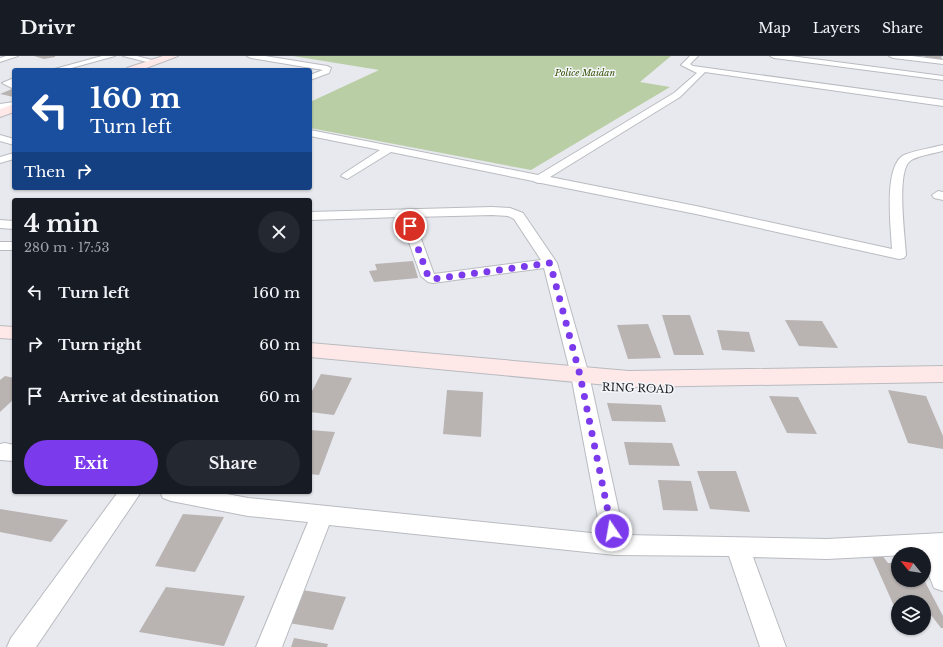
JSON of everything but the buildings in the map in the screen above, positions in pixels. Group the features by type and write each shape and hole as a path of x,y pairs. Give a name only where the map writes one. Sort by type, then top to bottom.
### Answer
{"main road":[{"path":"137,68 173,56"},
{"path":"0,113 12,109"},
{"path":"0,321 12,321"},
{"path":"0,332 12,334"},
{"path":"312,350 581,381 943,374"},
{"name":"RING ROAD","path":"312,363 581,381 634,389 751,390 943,386"}],"street":[{"path":"0,60 14,56"},
{"path":"63,68 111,56"},
{"path":"127,56 155,62"},
{"path":"251,56 327,68 326,71 312,77"},
{"path":"538,180 677,95 702,73 685,65 694,56"},
{"path":"774,56 943,78"},
{"path":"893,56 943,62"},
{"path":"269,67 284,62"},
{"path":"692,68 943,103"},
{"path":"0,76 10,83"},
{"path":"0,107 12,105"},
{"path":"312,133 538,180 696,210 900,255 896,180 900,167 907,158 943,148"},
{"path":"0,138 12,141"},
{"path":"347,176 389,149"},
{"path":"0,160 12,157"},
{"path":"312,216 510,212 519,216 550,263 581,381 615,545"},
{"path":"405,213 428,276 433,279 550,263"},
{"path":"0,224 12,225"},
{"path":"0,246 12,246"},
{"path":"0,452 5,451 12,453"},
{"path":"20,647 129,494"},
{"path":"181,494 248,507 615,545 737,546 827,549 935,543 943,580"},
{"path":"269,647 322,514"},
{"path":"737,546 772,647"}],"green space":[{"name":"Police Maidan","path":"293,56 671,56 640,82 670,87 531,170 312,128 312,101 379,70"}],"route":[{"path":"410,226 429,278 439,280 550,263 580,375 612,531"}]}
